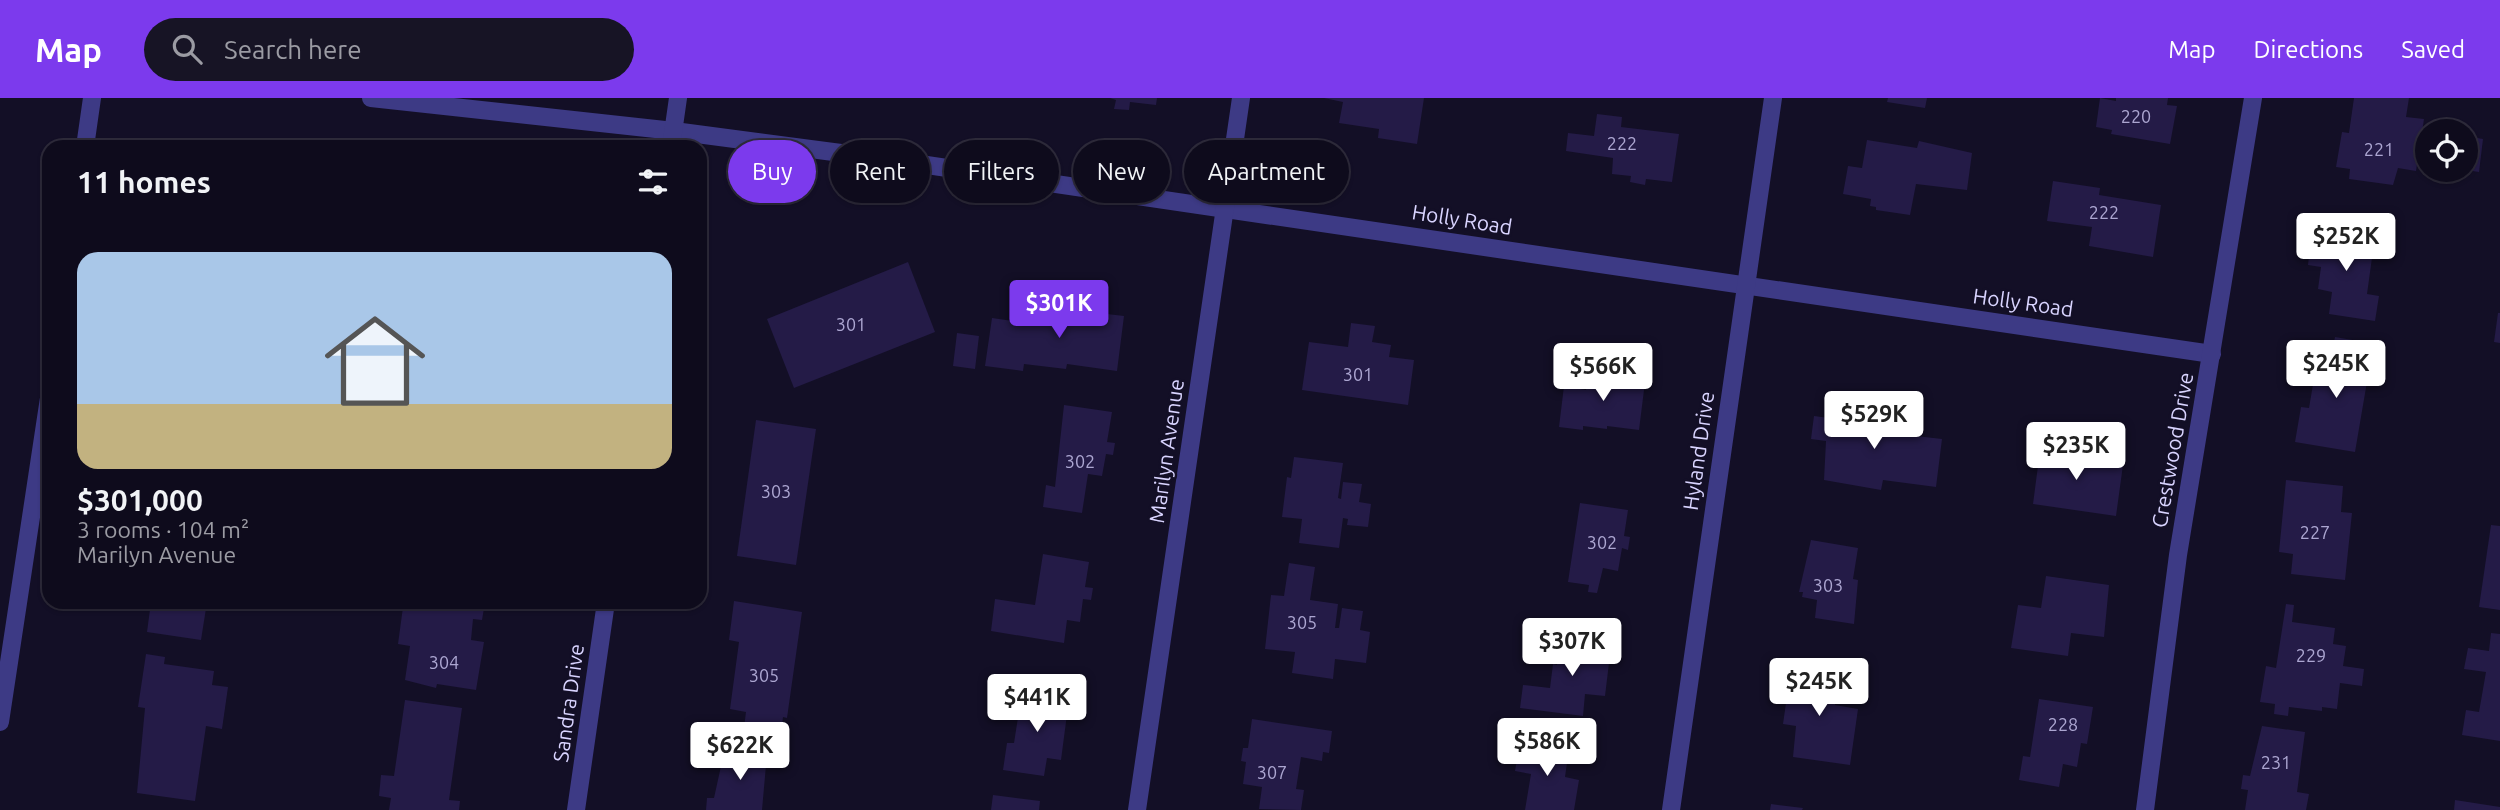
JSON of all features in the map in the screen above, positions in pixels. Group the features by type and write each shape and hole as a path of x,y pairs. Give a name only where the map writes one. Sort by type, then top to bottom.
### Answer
{"street":[{"path":"86,140 92,98"},
{"name":"Holly Road","path":"371,98 672,139"},
{"path":"672,139 678,98"},
{"name":"Marilyn Avenue","path":"1137,810 1241,98"},
{"name":"Hyland Drive","path":"1671,810 1773,98"},
{"name":"Crestwood Drive","path":"2145,810 2178,555 2253,98"},
{"name":"Holly Road","path":"707,143 1225,208 2212,354"},
{"path":"0,722 42,444"},
{"name":"Sandra Drive","path":"576,810 605,609"}],"building":[{"path":"1110,98 1157,98 1156,105 1130,102 1129,110 1114,109 1116,100"},
{"path":"1324,98 1424,98 1417,144 1378,138 1379,129 1339,123 1343,102"},
{"path":"1888,98 1927,98 1925,108 1887,102"},
{"path":"2100,98 2116,101 2116,98 2168,98 2167,105 2177,106 2170,144 2111,134 2112,130 2096,127"},
{"path":"2354,98 2409,98 2406,117 2424,119 2415,119 2415,171 2398,168 2393,185 2349,179 2350,169 2336,167 2342,132 2349,133"},
{"path":"1597,114 1622,117 1621,127 1679,134 1672,182 1646,179 1645,185 1630,182 1631,176 1612,174 1613,158 1566,151 1568,133 1594,136"},
{"path":"2478,138 2483,139 2478,172"},
{"path":"1867,140 1917,148 1919,141 1972,153 1967,190 1916,184 1910,215 1876,210 1876,207 1870,206 1871,199 1843,194 1848,166 1862,168"},
{"path":"2053,181 2100,188 2099,195 2161,205 2153,257 2089,246 2092,227 2047,221"},
{"path":"2323,228 2375,236 2367,294 2379,296 2375,321 2329,314 2332,292 2318,289 2321,267 2308,265 2310,247 2320,249"},
{"path":"908,262 935,332 794,388 767,319"},
{"path":"1072,298 1108,303 1107,314 1124,316 1117,371 1067,364 1066,369 1024,364 1023,371 985,366 992,318 1027,323 1028,317 1046,319 1045,325 1067,328"},
{"path":"2500,313 2500,343 2494,342"},
{"path":"1351,323 1375,326 1372,342 1391,345 1389,357 1414,360 1408,405 1302,390 1309,342 1348,347"},
{"path":"957,333 979,336 975,369 953,366"},
{"path":"2335,337 2364,342 2360,368 2369,370 2355,452 2295,442 2301,407 2309,408 2317,361 2330,363"},
{"path":"1594,371 1624,375 1623,379 1645,382 1639,430 1607,426 1607,429 1583,426 1583,430 1559,427 1564,386 1586,390 1589,373 1593,375"},
{"path":"1064,405 1112,412 1107,442 1115,443 1113,455 1106,454 1102,476 1088,474 1082,513 1043,507 1046,485 1055,487"},
{"path":"1856,407 1871,410 1870,416 1892,419 1890,433 1942,439 1936,487 1883,480 1881,490 1824,480 1826,441 1811,439 1814,416 1829,418 1831,410 1855,413"},
{"path":"756,420 816,429 796,565 737,556"},
{"path":"2041,443 2077,449 2075,459 2123,465 2116,516 2033,504"},
{"path":"1294,457 1343,463 1338,498 1341,499 1343,482 1362,484 1359,502 1371,504 1368,527 1347,525 1348,519 1343,518 1339,548 1299,543 1302,519 1282,517 1287,477 1291,478"},
{"path":"2286,480 2343,486 2341,512 2352,513 2345,580 2291,574 2293,554 2279,552"},
{"path":"1580,503 1628,510 1624,536 1630,537 1628,550 1622,548 1618,571 1603,568 1597,593 1588,592 1589,585 1568,582"},
{"path":"2491,525 2500,526 2500,610 2479,607"},
{"path":"1811,540 1858,548 1853,579 1858,580 1854,624 1815,618 1817,600 1802,597 1803,592 1799,592"},
{"path":"1043,554 1089,562 1085,587 1093,588 1091,600 1083,599 1080,622 1067,620 1064,643 991,631 995,599 1035,605"},
{"path":"1289,563 1315,567 1310,600 1338,604 1335,628 1339,628 1342,608 1363,611 1360,630 1370,632 1366,663 1335,659 1333,679 1292,673 1295,652 1265,649 1271,595 1284,596"},
{"path":"2046,576 2109,585 2104,637 2071,633 2068,656 2011,648 2018,605 2041,608"},
{"path":"734,601 802,612 787,718 783,717 780,740 743,735 746,712 730,709 739,642 729,640"},
{"path":"2286,604 2294,605 2292,622 2335,628 2333,644 2346,646 2343,666 2364,669 2362,686 2340,683 2337,709 2322,707 2322,711 2289,707 2288,716 2274,714 2275,704 2260,702 2266,666 2276,668"},
{"path":"150,609 206,609 201,640 147,632"},
{"path":"403,609 484,609 482,620 473,619 471,640 484,642 476,690 437,684 436,688 405,680 410,646 398,644"},
{"path":"2491,633 2500,634 2500,741 2462,735 2466,710 2479,712 2486,672 2464,669 2468,648 2489,651"},
{"path":"1561,635 1608,640 1605,663 1609,663 1605,696 1585,694 1583,716 1520,708 1523,685 1550,688 1553,664 1557,665"},
{"path":"146,654 165,657 164,664 214,671 212,685 228,687 222,729 206,726 195,801 137,793 145,708 138,707"},
{"path":"1790,669 1839,676 1835,705 1858,709 1850,765 1793,757 1796,726 1783,724 1786,703 1779,702 1781,686 1788,687"},
{"path":"1022,692 1069,699 1061,760 1047,758 1044,776 1003,770 1007,743 1014,743"},
{"path":"2039,699 2093,707 2087,744 2081,743 2077,767 2063,764 2059,787 2019,780 2023,756 2030,757"},
{"path":"405,700 462,708 449,800 460,801 459,810 389,810 391,798 379,796 381,775 394,776"},
{"path":"1252,719 1332,731 1329,753 1323,752 1322,761 1301,757 1296,789 1304,790 1301,810 1259,809 1262,787 1243,784 1246,762 1241,761 1243,748 1248,748"},
{"path":"2262,726 2305,732 2297,792 2309,794 2306,810 2245,810 2248,790 2241,789 2243,775 2250,776"},
{"path":"1520,742 1569,749 1565,777 1579,780 1574,810 1525,810 1531,774 1515,771"},
{"path":"725,748 767,754 762,810 706,810 707,798 714,798"},
{"path":"993,795 1040,801 1039,810 991,810"},
{"path":"2455,800 2500,807 2500,810 2454,810"},
{"path":"1771,804 1803,808 1770,810"}]}
